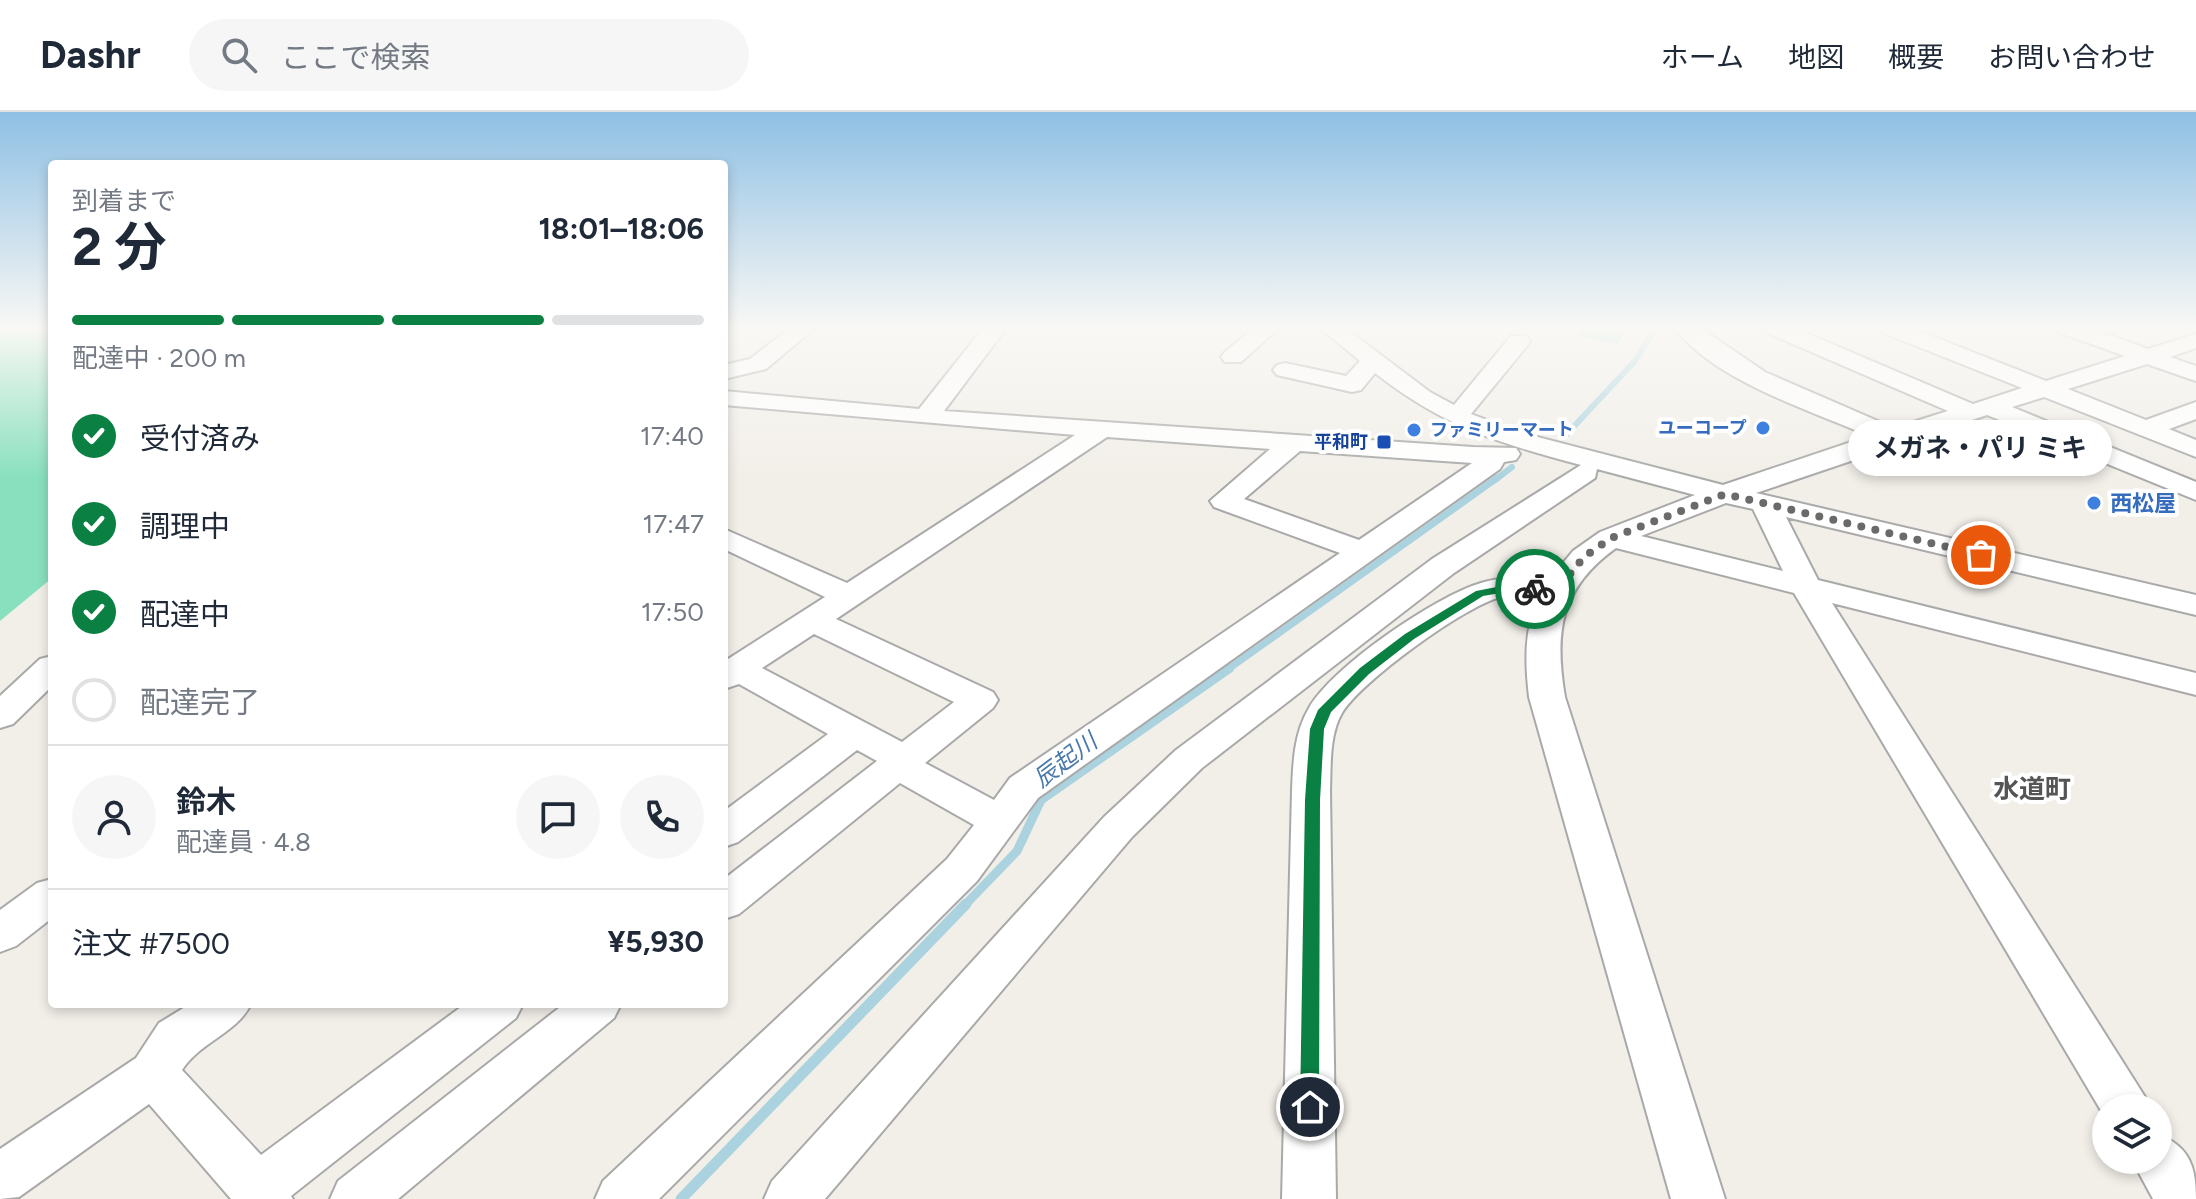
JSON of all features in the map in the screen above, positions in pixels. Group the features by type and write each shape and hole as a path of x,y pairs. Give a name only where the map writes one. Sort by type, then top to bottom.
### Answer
{"street":[{"path":"926,417 957,378"},
{"path":"1320,378 1352,385 1358,378"},
{"path":"1396,378 1421,397 1515,447"},
{"path":"1418,378 1464,408 1582,464"},
{"path":"1464,408 1489,378"},
{"path":"1763,378 1893,437"},
{"path":"1900,378 2196,492"},
{"path":"2016,378 2196,449"},
{"path":"1698,1199 1547,697 1544,632 1557,590 1584,557 1611,538 1725,494 2079,378"},
{"path":"728,399 926,417 1296,441 1515,447 2196,605"},
{"path":"728,409 751,402"},
{"path":"2145,429 2196,410"},
{"path":"731,673 1102,429"},
{"path":"1296,441 1224,501 1364,552"},
{"path":"622,1199 962,870 1024,788 1515,447"},
{"path":"791,1199 1118,827 1189,759 1582,464"},
{"path":"1765,504 1806,587 2118,1094"},
{"path":"1611,538 2196,684"},
{"path":"728,540 849,596"},
{"path":"1309,1199 1312,800 1317,729 1325,710 1364,671 1410,636 1480,593 1512,587 1557,590"},
{"path":"728,899 840,807 904,764 980,700 812,620"},
{"path":"0,716 48,671"},
{"path":"731,673 855,732 1000,821"},
{"path":"728,829 855,732"},
{"path":"0,934 48,898"},
{"path":"0,1179 153,1073 176,1038 222,1008"},
{"path":"153,1073 262,1194 495,1008"},
{"path":"357,1199 593,1008"},
{"path":"2167,1174 2183,1199"}],"green space":[{"path":"0,378 48,378 48,581 0,621"}],"waterway":[{"path":"1564,437 1619,378"},
{"name":"辰起川","path":"1495,480 1512,467"},
{"name":"辰起川","path":"1227,670 1497,478"},
{"name":"辰起川","path":"964,906 1017,851 1041,800 1230,668"},
{"name":"辰起川","path":"681,1199 966,904"}],"way so far":[{"path":"1535,589 1557,590 1584,557 1611,538 1725,494 1981,555"}],"place":[{"name":"ユーコープ","path":"1763,428"},
{"name":"ファミリーマート","path":"1414,430"},
{"name":"平和町","path":"1384,442"},
{"name":"西松屋","path":"2094,503"},
{"name":"メガネ・パリ ミキ","path":"1981,555"}],"district":[{"name":"水道町","path":"2032,789"}],"route":[{"path":"1310,1107 1312,800 1317,729 1325,710 1364,671 1410,636 1480,593 1512,587 1535,589"}]}
